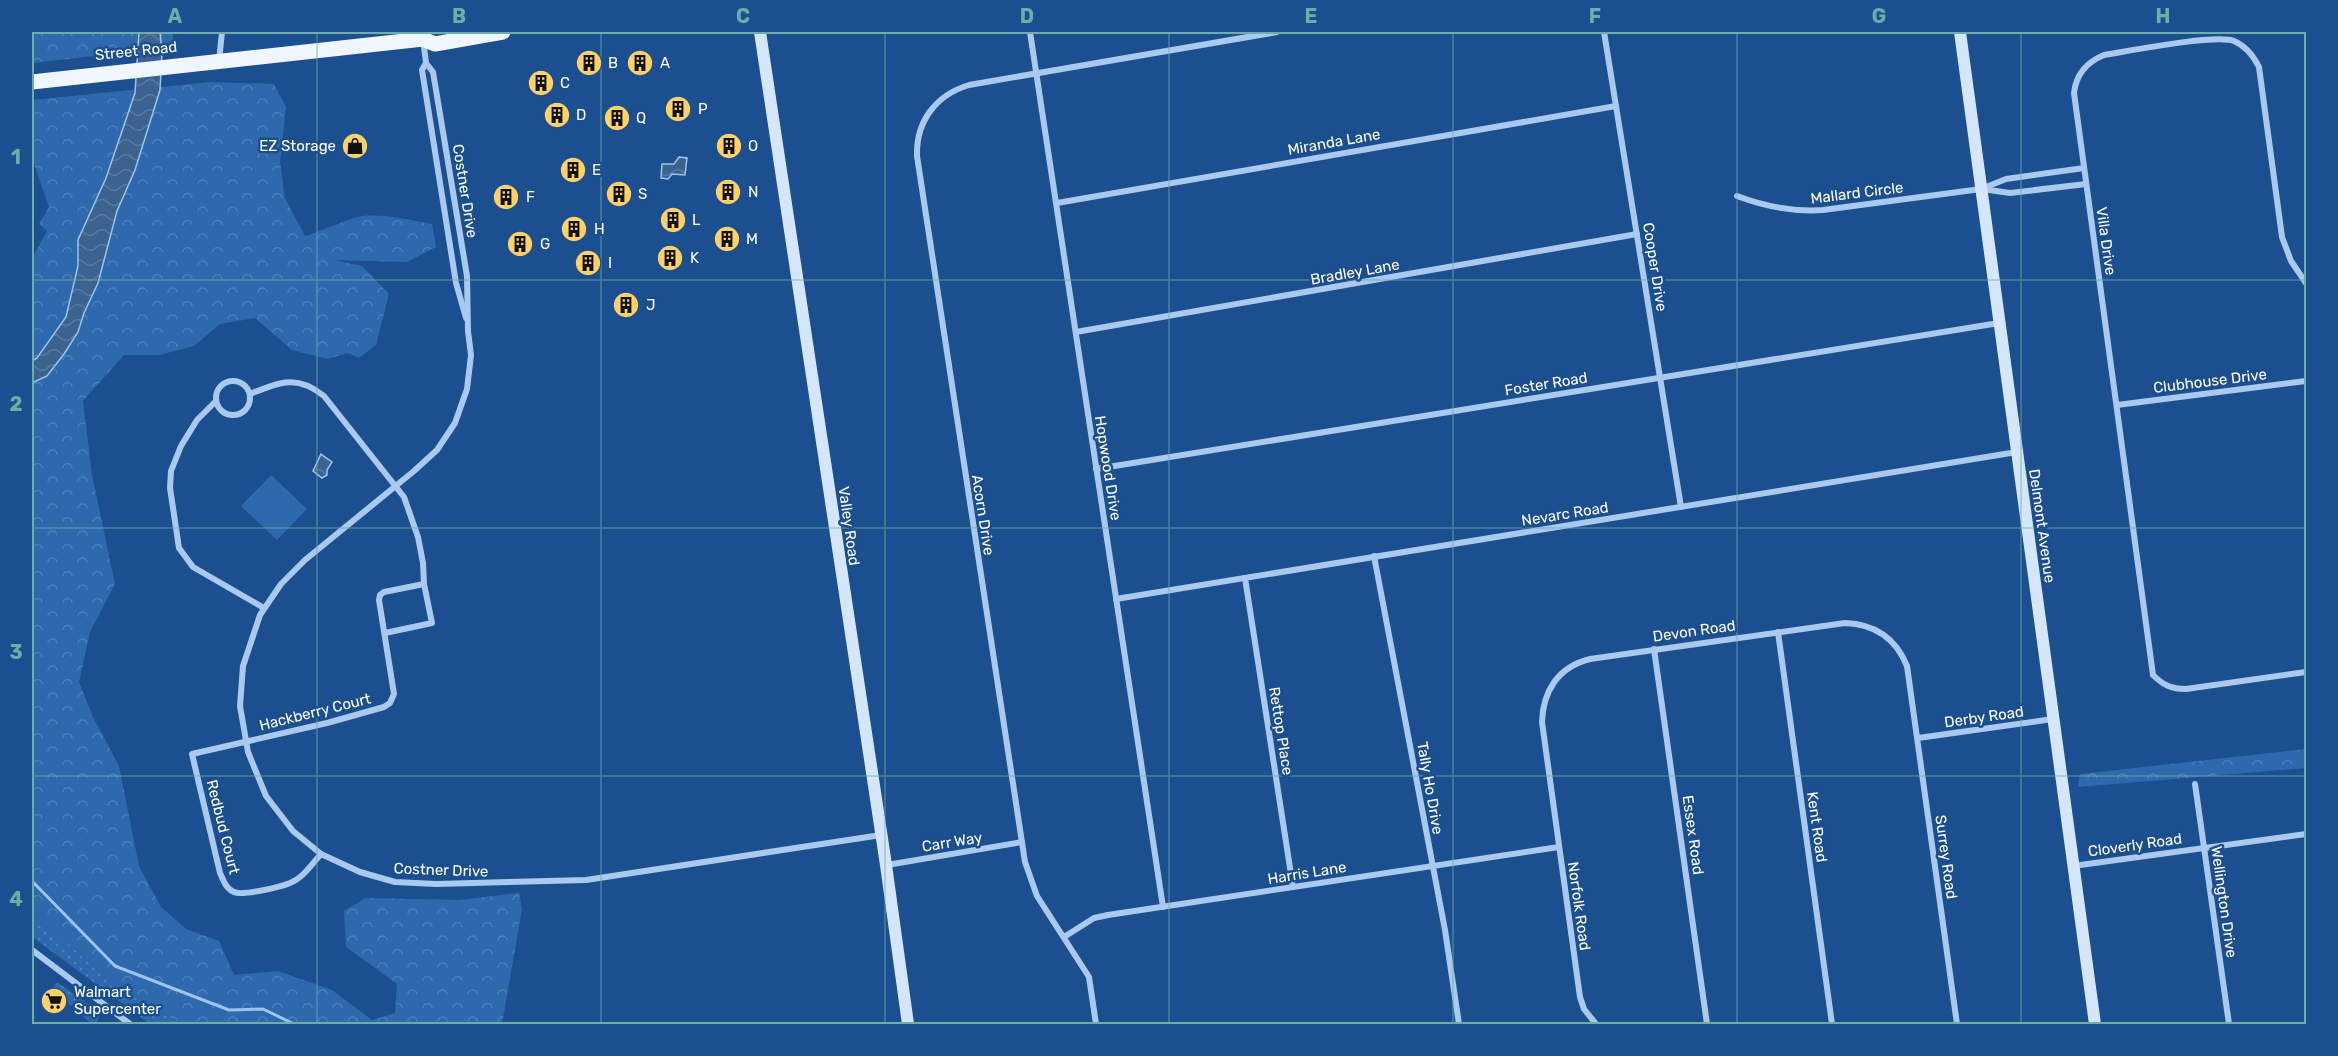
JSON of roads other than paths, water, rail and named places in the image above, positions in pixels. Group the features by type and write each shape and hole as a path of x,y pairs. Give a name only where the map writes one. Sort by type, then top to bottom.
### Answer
{"main road":[{"name":"Street Road","path":"32,82 427,35 435,44 503,32"}],"street":[{"path":"219,61 222,32"},
{"name":"Valley Road","path":"760,32 908,1024"},
{"name":"Hopwood Drive","path":"1030,32 1163,907"},
{"name":"Acorn Drive","path":"1096,1024 1089,977 1031,883 1022,842 916,147 917,138 926,116 934,105 951,91 969,85 1277,32"},
{"name":"Cooper Drive","path":"1604,32 1681,507"},
{"name":"Delmont Avenue","path":"1960,32 2095,1024"},
{"name":"Costner Drive","path":"427,35 426,63 422,70 456,283 468,326"},
{"name":"Villa Drive","path":"2307,283 2291,261 2282,237 2259,67 2252,54 2241,45 2222,39 2104,55 2095,58 2082,70 2075,84 2074,93 2153,675 2166,686 2186,689 2307,672"},
{"name":"Costner Drive","path":"426,63 433,72 467,276 471,355 467,389 455,423 437,450 305,560 281,584 264,608 249,644 241,677 240,706 245,742 258,780 273,807 293,831 321,854 360,872 395,882 436,884 586,880 881,836"},
{"name":"Miranda Lane","path":"1057,203 1616,105"},
{"path":"1981,189 2006,179 2084,168"},
{"path":"1981,189 2010,193 2086,184"},
{"name":"Mallard Circle","path":"1737,196 1776,208 1811,211 1981,189"},
{"name":"Bradley Lane","path":"1076,332 1637,234"},
{"name":"Foster Road","path":"1096,469 2000,323"},
{"path":"234,380 247,387 250,394 250,402 240,414 225,413 216,401 216,393 220,386 234,380"},
{"path":"250,394 275,384 292,381 315,389 324,396 396,486 409,508 418,537 432,623 385,633 380,595 384,592 424,584"},
{"name":"Clubhouse Drive","path":"2117,405 2307,381"},
{"path":"216,401 197,420 181,446 171,471 170,488 179,548 193,567 227,589 264,608"},
{"name":"Nevarc Road","path":"1116,599 2017,452"},
{"name":"Tally Ho Drive","path":"1374,556 1445,930 1459,1024"},
{"name":"Rettop Place","path":"1245,578 1293,887"},
{"name":"Devon Road","path":"1550,786 1542,709 1549,688 1557,678 1565,670 1583,660 1845,623 1870,627 1888,638 1902,655 1907,666 1911,692"},
{"name":"Kent Road","path":"1778,632 1832,1024"},
{"name":"Hackberry Court","path":"245,742 337,720 384,707 390,703 394,694 385,633"},
{"name":"Essex Road","path":"1654,649 1707,1024"},
{"name":"Surrey Road","path":"1911,692 1957,1024"},
{"name":"Derby Road","path":"1918,738 2053,719"},
{"name":"Redbud Court","path":"245,742 192,754 220,873 225,885 236,893 290,883 301,876 321,854"},
{"name":"Wellington Drive","path":"2195,784 2229,1024"},
{"name":"Norfolk Road","path":"1550,786 1580,997 1584,1009 1596,1024"},
{"name":"Cloverly Road","path":"2073,866 2307,834"},
{"name":"Carr Way","path":"886,865 1022,842"},
{"name":"Harris Lane","path":"1064,937 1094,918 1559,847"},
{"path":"32,950 130,1024"}],"water":[{"path":"139,32 160,32 162,53 160,90 135,170 117,211 98,283 78,332 47,376 32,383 32,361 37,358 66,317 78,266 78,240 106,178 135,93"},
{"path":"679,157 687,158 685,175 672,174 668,179 661,178 662,164 674,164"},
{"path":"321,454 332,462 327,475 322,478 313,471"}],"waterway":[{"path":"32,881 115,966 229,1010 263,1009 294,1024"}],"place":[{"name":"B","path":"589,63"},
{"name":"A","path":"640,63"},
{"name":"C","path":"541,83"},
{"name":"P","path":"678,109"},
{"name":"D","path":"557,115"},
{"name":"Q","path":"617,118"},
{"name":"EZ Storage","path":"355,146"},
{"name":"O","path":"729,146"},
{"name":"E","path":"573,170"},
{"name":"N","path":"728,192"},
{"name":"S","path":"619,194"},
{"name":"F","path":"506,197"},
{"name":"L","path":"673,220"},
{"name":"H","path":"574,229"},
{"name":"M","path":"727,239"},
{"name":"G","path":"520,244"},
{"name":"K","path":"670,258"},
{"name":"I","path":"588,263"},
{"name":"J","path":"626,305"},
{"name":"Walmart Supercenter","path":"54,1001"}]}
